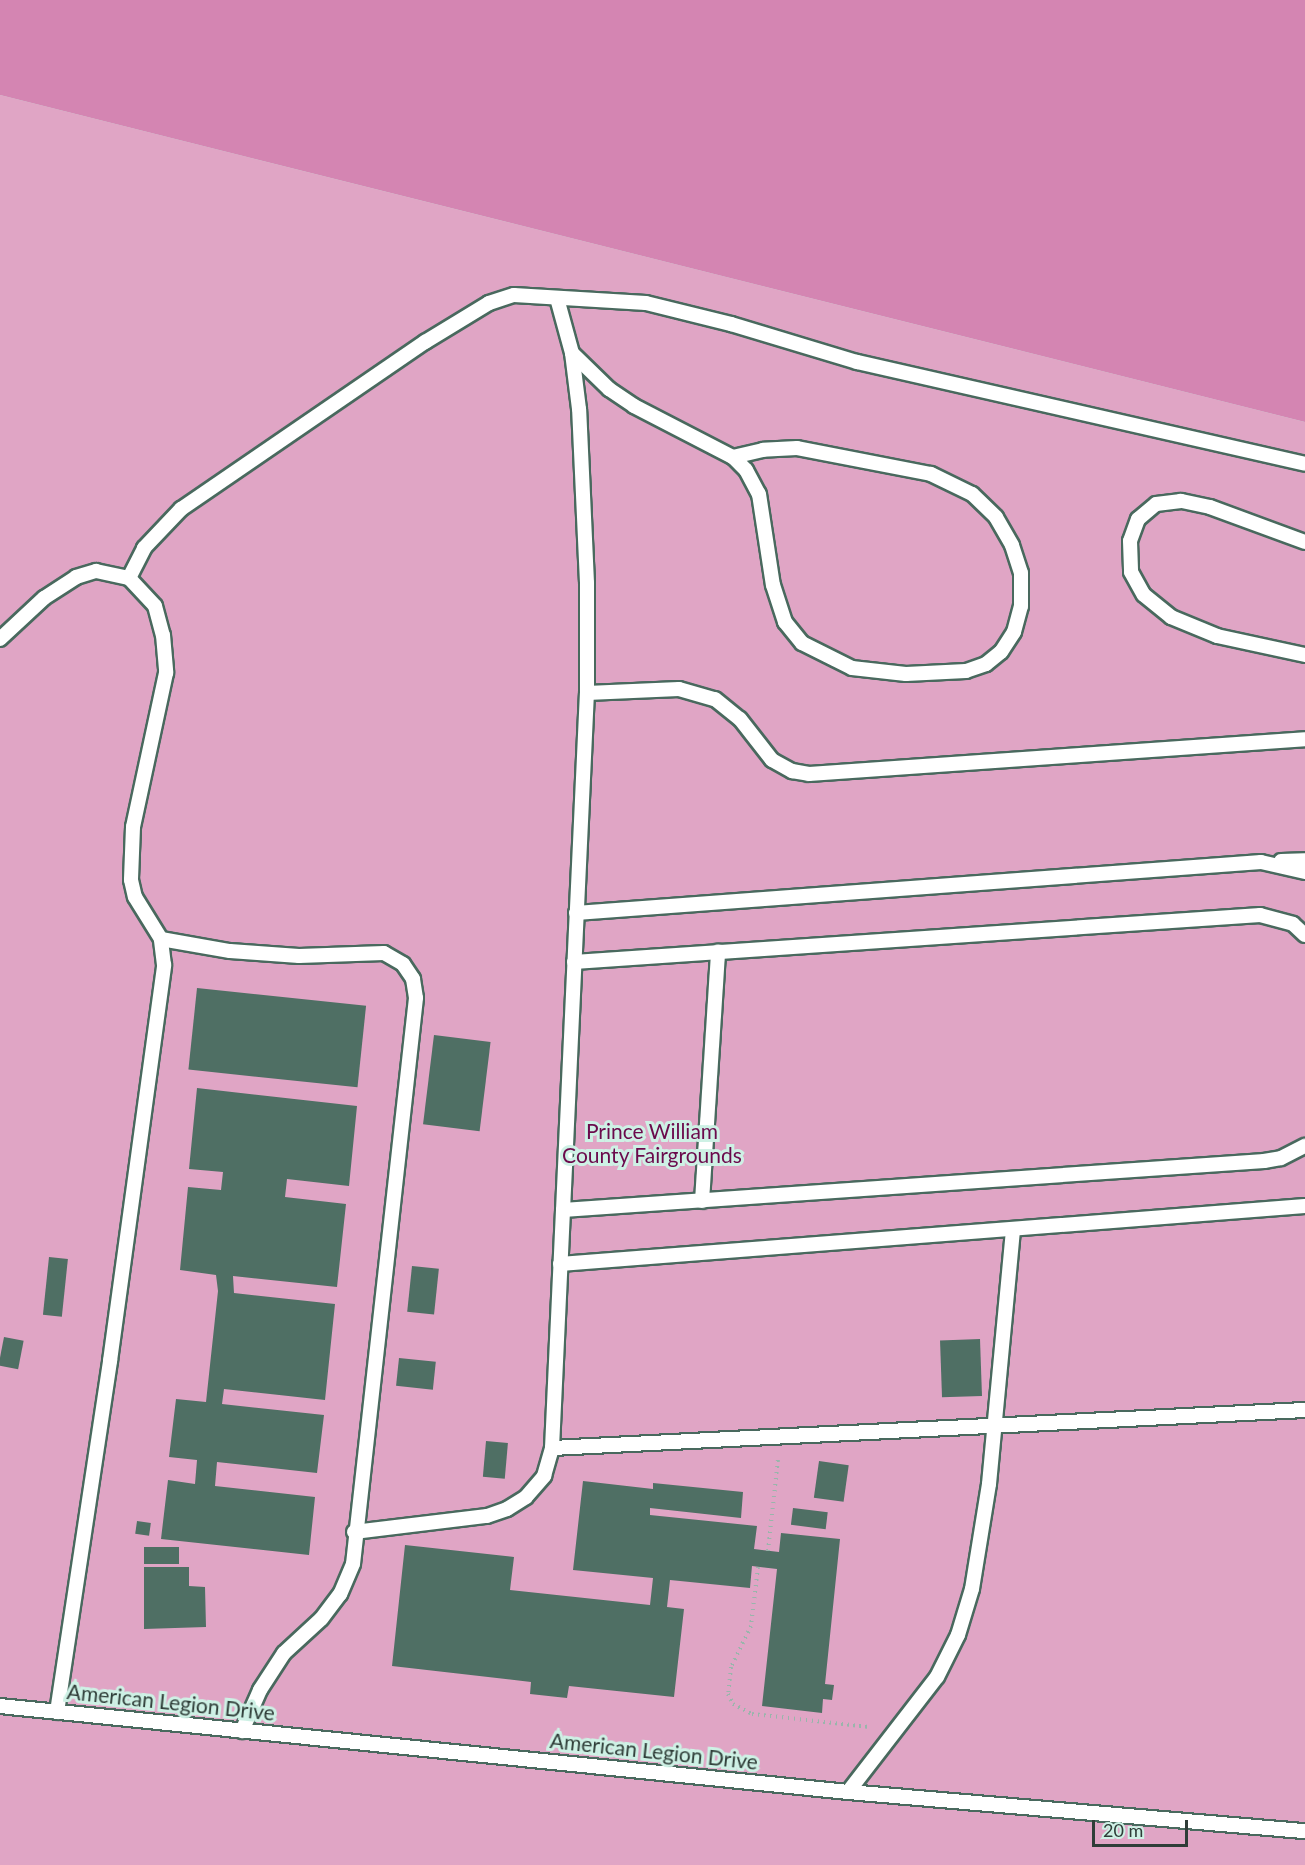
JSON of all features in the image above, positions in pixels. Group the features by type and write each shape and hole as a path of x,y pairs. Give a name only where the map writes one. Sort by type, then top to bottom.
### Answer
{"lane":[{"path":"129,578 144,548 181,509 425,342 489,303 514,295 646,303 731,324 856,363 1305,464"},
{"path":"354,1532 487,1516 507,1509 526,1497 544,1476 552,1448 587,693 586,560 579,409 572,352 557,298"},
{"path":"572,352 609,389 634,406 733,457 746,470 759,494 773,585 785,622 802,644 852,668 906,674 966,671 986,664 1002,652 1017,623 1021,573 1012,545 996,517 972,494 931,474 797,448 733,457"},
{"path":"1305,542 1210,507 1181,501 1156,504 1138,519 1130,542 1131,572 1140,588 1171,616 1216,636 1305,655"},
{"path":"0,639 44,598 76,577 96,572 129,578 155,606 163,635 166,673 133,827 130,880 135,897 161,939 164,965 111,1360 57,1712"},
{"path":"587,693 679,689 715,699 740,719 772,760 792,771 809,774 1305,739"},
{"path":"576,913 1305,860"},
{"path":"1261,862 1305,872"},
{"path":"574,962 1260,915 1277,917 1302,927"},
{"path":"161,939 265,953 384,953 403,964 414,979 416,998 354,1532 353,1564 340,1594 321,1619 284,1653 260,1690 242,1731"},
{"path":"702,1201 718,952"},
{"path":"563,1210 1264,1161 1302,1152"},
{"path":"560,1264 1304,1208"},
{"path":"848,1792 899,1730 938,1677 958,1635 972,1589 995,1426 1013,1230"},
{"path":"552,1448 1305,1410"},
{"name":"American Legion Drive","path":"0,1706 848,1792 1305,1831"}],"path":[{"path":"768,1551 780,1437"},
{"path":"758,1567 751,1626 731,1666 728,1694 733,1704 752,1714 899,1730"}],"green space":[{"name":"Prince William County Fairgrounds","path":"0,95 1305,422 1305,1865 0,1865"}],"shaded area":[{"path":"0,0 1305,0 1305,422 0,95"}],"building":[{"path":"197,988 366,1006 357,1087 188,1070"},
{"path":"434,1035 491,1042 480,1131 423,1124"},
{"path":"197,1088 357,1106 349,1186 287,1179 285,1197 346,1204 337,1287 233,1276 234,1293 335,1304 325,1400 224,1389 222,1404 324,1415 317,1473 217,1462 215,1486 315,1497 309,1555 161,1539 168,1480 195,1484 197,1460 169,1457 176,1399 206,1402 218,1291 216,1275 180,1270 188,1187 221,1190 223,1172 189,1169"},
{"path":"49,1257 68,1259 62,1317 43,1315"},
{"path":"412,1266 439,1269 434,1315 407,1312"},
{"path":"4,1337 24,1341 18,1369 0,1366"},
{"path":"980,1339 982,1396 942,1397 940,1340"},
{"path":"399,1358 436,1362 433,1390 396,1386"},
{"path":"486,1441 508,1443 505,1479 483,1477"},
{"path":"819,1461 849,1465 844,1502 814,1498"},
{"path":"583,1481 653,1489 653,1483 743,1492 741,1518 650,1508 650,1515 757,1526 754,1549 779,1552 781,1533 840,1539 825,1684 834,1685 832,1700 823,1699 822,1713 762,1706 777,1569 752,1566 750,1588 670,1580 667,1607 684,1609 674,1697 569,1686 567,1698 530,1694 531,1682 392,1666 405,1545 514,1557 510,1590 650,1605 653,1578 573,1570"},
{"path":"793,1508 828,1512 826,1529 791,1525"},
{"path":"137,1521 151,1523 149,1536 135,1534"},
{"path":"144,1547 179,1547 179,1564 144,1564"},
{"path":"144,1567 189,1567 189,1586 205,1587 206,1627 144,1629"}]}
